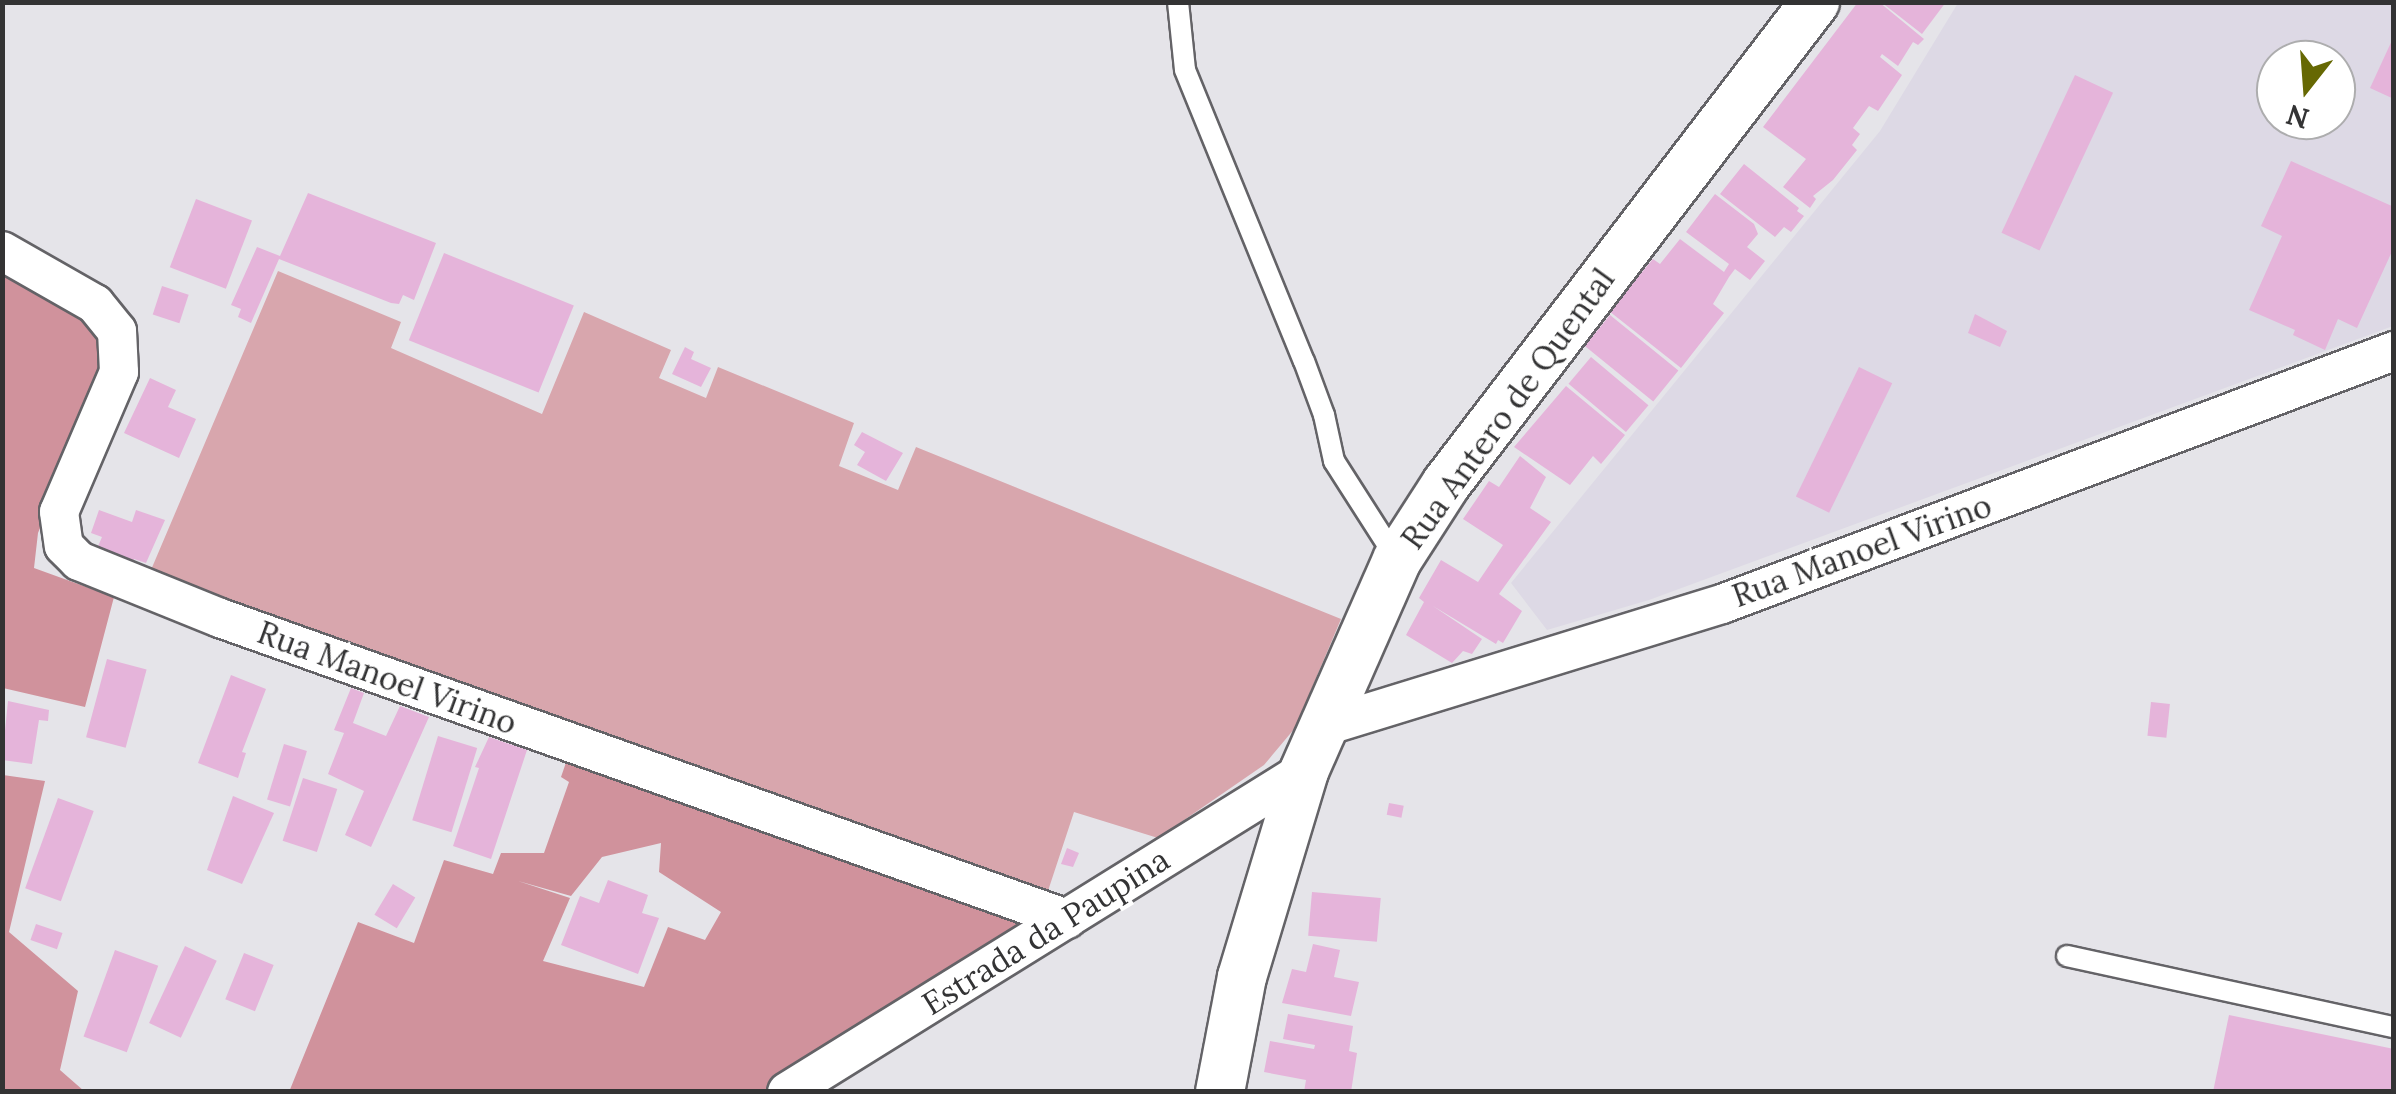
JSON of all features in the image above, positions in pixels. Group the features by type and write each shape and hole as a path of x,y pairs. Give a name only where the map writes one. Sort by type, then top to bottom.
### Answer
{"street":[{"name":"Rua Antero de Quental","path":"1220,1092 1242,977 1304,771 1397,560 1446,484 1816,2"},
{"name":"Rua Manoel Virino","path":"2,251 95,304 117,331 120,372 59,512 64,546 79,561 273,637 1067,919"},
{"name":"Rua Manoel Virino","path":"1322,726 1722,604 2394,351"},
{"name":"Estrada da Paupina","path":"787,1092 1304,771"}],"lane":[{"path":"1178,2 1185,70 1304,362 1324,415 1334,461 1397,560"},
{"path":"2067,956 2394,1026"}],"shaded area":[{"path":"1958,3 2393,3 2393,326 1649,600 1547,630 1511,583 1880,131"},
{"path":"278,271 401,322 391,348 542,414 584,312 671,350 659,378 706,398 718,367 854,423 839,466 898,490 916,447 1341,619 1295,728 1264,765 1158,838 1074,812 1044,903 145,584"},
{"path":"3,272 90,319 108,360 38,533 34,568 114,597 85,707 3,688"},
{"path":"570,751 1046,922 769,1091 289,1092 358,922 414,943 444,860 493,874 501,853 544,853 569,782 561,777","holes":["661,843 659,872 721,912 705,940 668,927 644,987 543,961 570,898 518,881 571,896 602,857"]},
{"path":"3,775 45,781 9,932 78,991 60,1070 84,1091 3,1091"}],"building":[{"path":"1858,2 1879,2 1924,39 1918,45 1913,42 1898,66 1882,54 1880,57 1902,75 1878,111 1869,106 1853,128 1860,134 1852,145 1857,150 1833,180 1813,196 1816,199 1810,208 1783,187 1806,159 1763,127"},
{"path":"1881,2 1946,2 1922,34"},
{"path":"2394,36 2394,99 2370,88"},
{"path":"2075,75 2113,93 2040,250 2001,233"},
{"path":"2291,161 2394,207 2394,247 2357,328 2338,319 2325,350 2293,335 2295,330 2249,310 2282,236 2261,226"},
{"path":"1744,164 1799,208 1797,211 1804,216 1791,232 1784,227 1775,237 1720,194"},
{"path":"308,193 436,243 414,300 403,295 399,304 391,303 279,259 251,323 238,317 241,309 231,305 257,247 280,256"},
{"path":"1715,194 1754,224 1758,234 1747,247 1765,261 1750,280 1735,269 1713,304 1724,313 1681,368 1609,311 1653,259 1660,264 1680,239 1724,272 1729,264 1686,232"},
{"path":"196,199 252,221 226,289 170,267"},
{"path":"444,253 574,305 539,393 409,340"},
{"path":"162,286 189,295 179,323 153,315"},
{"path":"1975,314 2007,331 2000,347 1968,333"},
{"path":"1610,315 1678,370 1653,401 1585,346"},
{"path":"685,347 694,352 691,359 711,368 701,387 672,374"},
{"path":"1591,357 1648,405 1626,432 1569,384"},
{"path":"1859,367 1892,383 1829,513 1796,496"},
{"path":"150,378 176,390 168,407 196,419 179,458 124,433"},
{"path":"1566,386 1625,435 1601,464 1593,456 1570,485 1514,447"},
{"path":"862,432 903,453 886,481 857,465 865,452 854,445"},
{"path":"1520,456 1546,477 1530,508 1551,522 1499,594 1522,611 1503,643 1498,640 1496,644 1433,606 1482,639 1472,654 1463,651 1452,663 1406,635 1424,602 1419,598 1441,560 1478,582 1503,545 1463,519 1489,481 1499,487"},
{"path":"99,510 132,522 136,510 165,520 146,563 134,559 132,564 96,551 102,537 91,533"},
{"path":"107,659 147,670 126,748 86,737"},
{"path":"231,675 266,689 242,752 246,753 238,778 198,763"},
{"path":"351,688 364,693 353,723 386,736 400,706 429,717 371,847 345,835 364,791 328,774 344,733 334,730"},
{"path":"8,701 49,710 48,721 39,720 32,764 2,760"},
{"path":"2151,702 2170,704 2166,738 2147,736"},
{"path":"438,736 477,748 451,832 412,820"},
{"path":"489,737 527,750 491,859 453,846 479,768 475,767"},
{"path":"284,744 307,751 290,806 267,799"},
{"path":"303,778 337,789 317,852 283,841"},
{"path":"233,796 274,813 242,884 207,870"},
{"path":"58,798 94,811 61,901 25,888"},
{"path":"1389,803 1404,806 1401,818 1387,815"},
{"path":"1067,848 1079,853 1073,867 1061,864"},
{"path":"608,880 648,895 642,913 659,918 638,974 561,945 580,896 599,903"},
{"path":"393,884 415,897 397,928 374,915"},
{"path":"1312,892 1381,898 1377,942 1308,936"},
{"path":"36,924 62,933 57,949 30,940"},
{"path":"1313,944 1340,950 1334,977 1359,982 1351,1016 1282,1003 1292,969 1306,972"},
{"path":"185,946 217,961 181,1038 149,1023"},
{"path":"115,950 158,966 127,1052 84,1036"},
{"path":"244,953 274,965 255,1011 225,999"},
{"path":"1288,1014 1353,1026 1349,1051 1357,1053 1351,1092 1304,1092 1306,1080 1264,1072 1270,1041 1314,1049 1315,1045 1283,1039"},
{"path":"2229,1015 2394,1049 2394,1092 2213,1092"}]}
